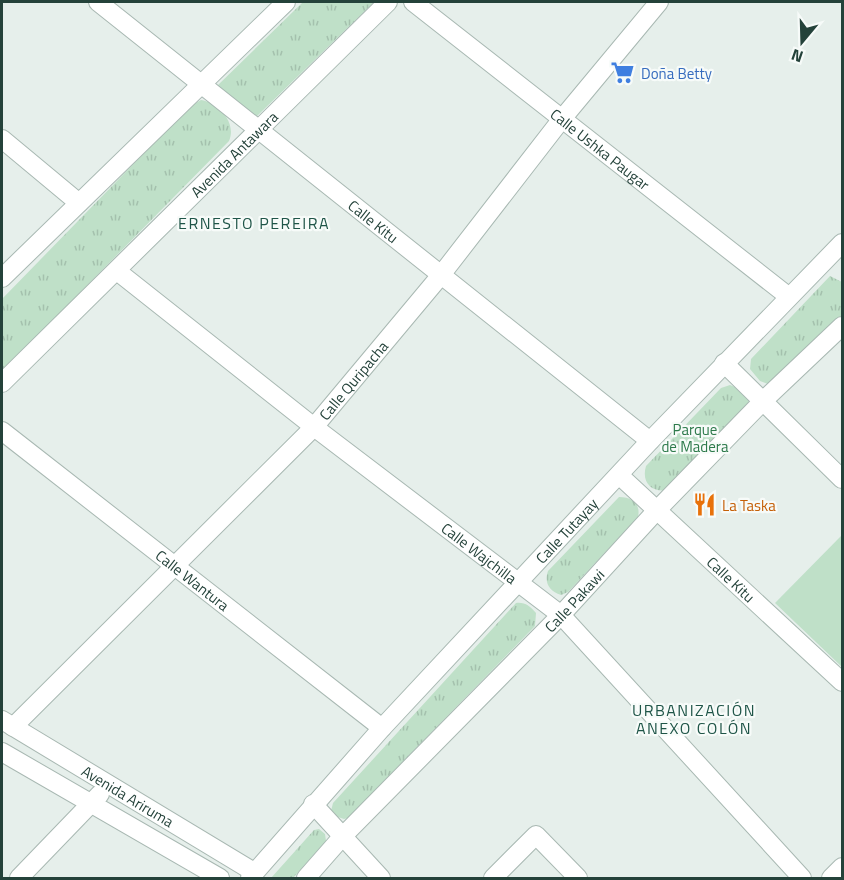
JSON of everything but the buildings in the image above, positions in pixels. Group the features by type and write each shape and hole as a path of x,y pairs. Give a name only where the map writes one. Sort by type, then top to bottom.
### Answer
{"street":[{"name":"Calle Kitu","path":"98,2 650,441"},
{"path":"2,278 199,84 286,2"},
{"name":"Avenida Antawara","path":"2,383 388,2"},
{"name":"Calle Ushka Paugar","path":"413,2 788,296"},
{"name":"Calle Quripacha","path":"7,724 175,565 314,427 441,275 561,120 659,2"},
{"path":"2,138 79,203"},
{"name":"Calle Tutayay","path":"252,875 382,728 724,363 788,296 836,263 843,243"},
{"name":"Calle Wajchilla","path":"117,271 314,427 561,615 802,879"},
{"name":"Calle Pakawi","path":"306,879 342,837 561,615 658,509 765,400 843,326"},
{"path":"724,363 765,400 843,479"},
{"name":"Calle Wantura","path":"2,431 382,728"},
{"name":"Calle Kitu","path":"619,475 843,682"},
{"name":"Avenida Ariruma","path":"7,724 109,784 252,875"},
{"name":"Avenida Ariruma","path":"2,752 220,879"},
{"path":"19,879 109,784"},
{"path":"313,804 381,879"},
{"path":"493,879 536,835 578,879"},
{"path":"831,879 843,867"}],"green space":[{"path":"303,2 374,2 255,118 217,88 218,85"},
{"path":"201,100 214,105 225,115 231,127 229,141 2,372 2,299 189,107"},
{"path":"830,276 842,282 842,315 772,382 768,384 760,381 750,369 751,359"},
{"name":"Parque de Madera","path":"730,385 745,394 749,403 668,490 657,490 649,486 645,477 646,466 721,388"},
{"path":"619,497 635,502 639,512 638,517 568,592 561,595 553,591 547,583 548,571"},
{"path":"842,535 842,667 775,603"},
{"path":"516,603 532,608 536,613 535,626 348,818 335,816 331,811 333,803"},
{"path":"319,829 325,834 326,841 293,878 271,878 314,830"}],"place":[{"name":"Doña Betty","path":"623,73"},
{"name":"La Taska","path":"704,505"}],"district":[{"name":"ERNESTO PEREIRA","path":"254,223"},
{"name":"URBANIZACIÓN ANEXO COLÓN","path":"694,719"}]}
